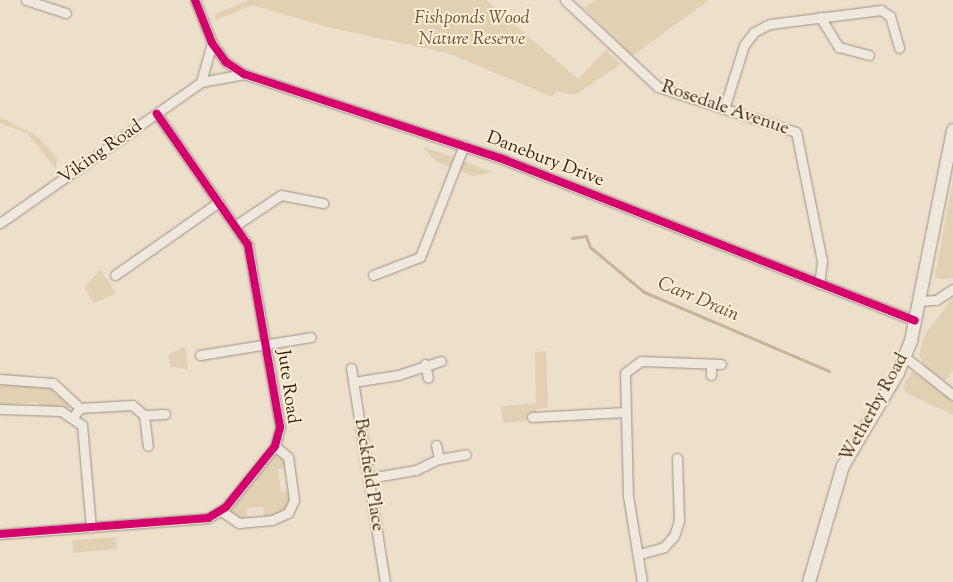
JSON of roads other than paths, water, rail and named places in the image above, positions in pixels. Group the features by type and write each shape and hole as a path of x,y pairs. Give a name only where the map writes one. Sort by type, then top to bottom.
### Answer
{"main road":[{"name":"Wetherby Road","path":"809,582 843,466 905,357 920,301 953,130"}],"street":[{"path":"26,0 66,13"},
{"name":"Danebury Drive","path":"195,0 212,43 226,62 244,74 464,146 915,321"},
{"name":"Rosedale Avenue","path":"565,0 648,80 668,92 796,132 822,261 819,284"},
{"path":"724,109 744,45 754,32 770,24 820,17 886,12 899,48"},
{"path":"820,17 839,47 869,55"},
{"path":"201,82 212,43"},
{"name":"Viking Road","path":"0,223 201,82 244,74"},
{"name":"Jute Road","path":"0,534 195,521 221,511 275,446 280,427 250,251 236,225 156,114"},
{"path":"373,275 420,257 464,146"},
{"path":"236,225 281,195 323,202"},
{"path":"115,275 219,202"},
{"path":"920,301 936,300 953,289"},
{"path":"200,355 311,337"},
{"path":"905,357 953,395"},
{"path":"353,382 398,376 425,364 441,361"},
{"path":"642,582 640,554 628,496 623,381 634,363 721,364"},
{"path":"425,364 428,378"},
{"path":"711,364 711,375"},
{"name":"Beckfield Place","path":"351,368 385,582"},
{"path":"0,379 53,382 80,408"},
{"path":"73,417 80,408 126,404 144,414 164,414"},
{"path":"0,409 61,411 73,417 86,439 91,528"},
{"path":"532,417 625,412"},
{"path":"144,414 148,446"},
{"path":"436,445 439,459"},
{"name":"Jute Road","path":"221,511 238,523 272,520 288,513 294,500 288,457 275,446"},
{"path":"369,478 416,470 439,459 466,454"},
{"path":"640,554 664,547 677,529 677,458"}],"waterway":[{"name":"Carr Drain","path":"572,238 586,236 590,247 644,292 829,371"}],"park label":[{"name":"Fishponds Wood Nature Reserve","path":"472,30"}]}
